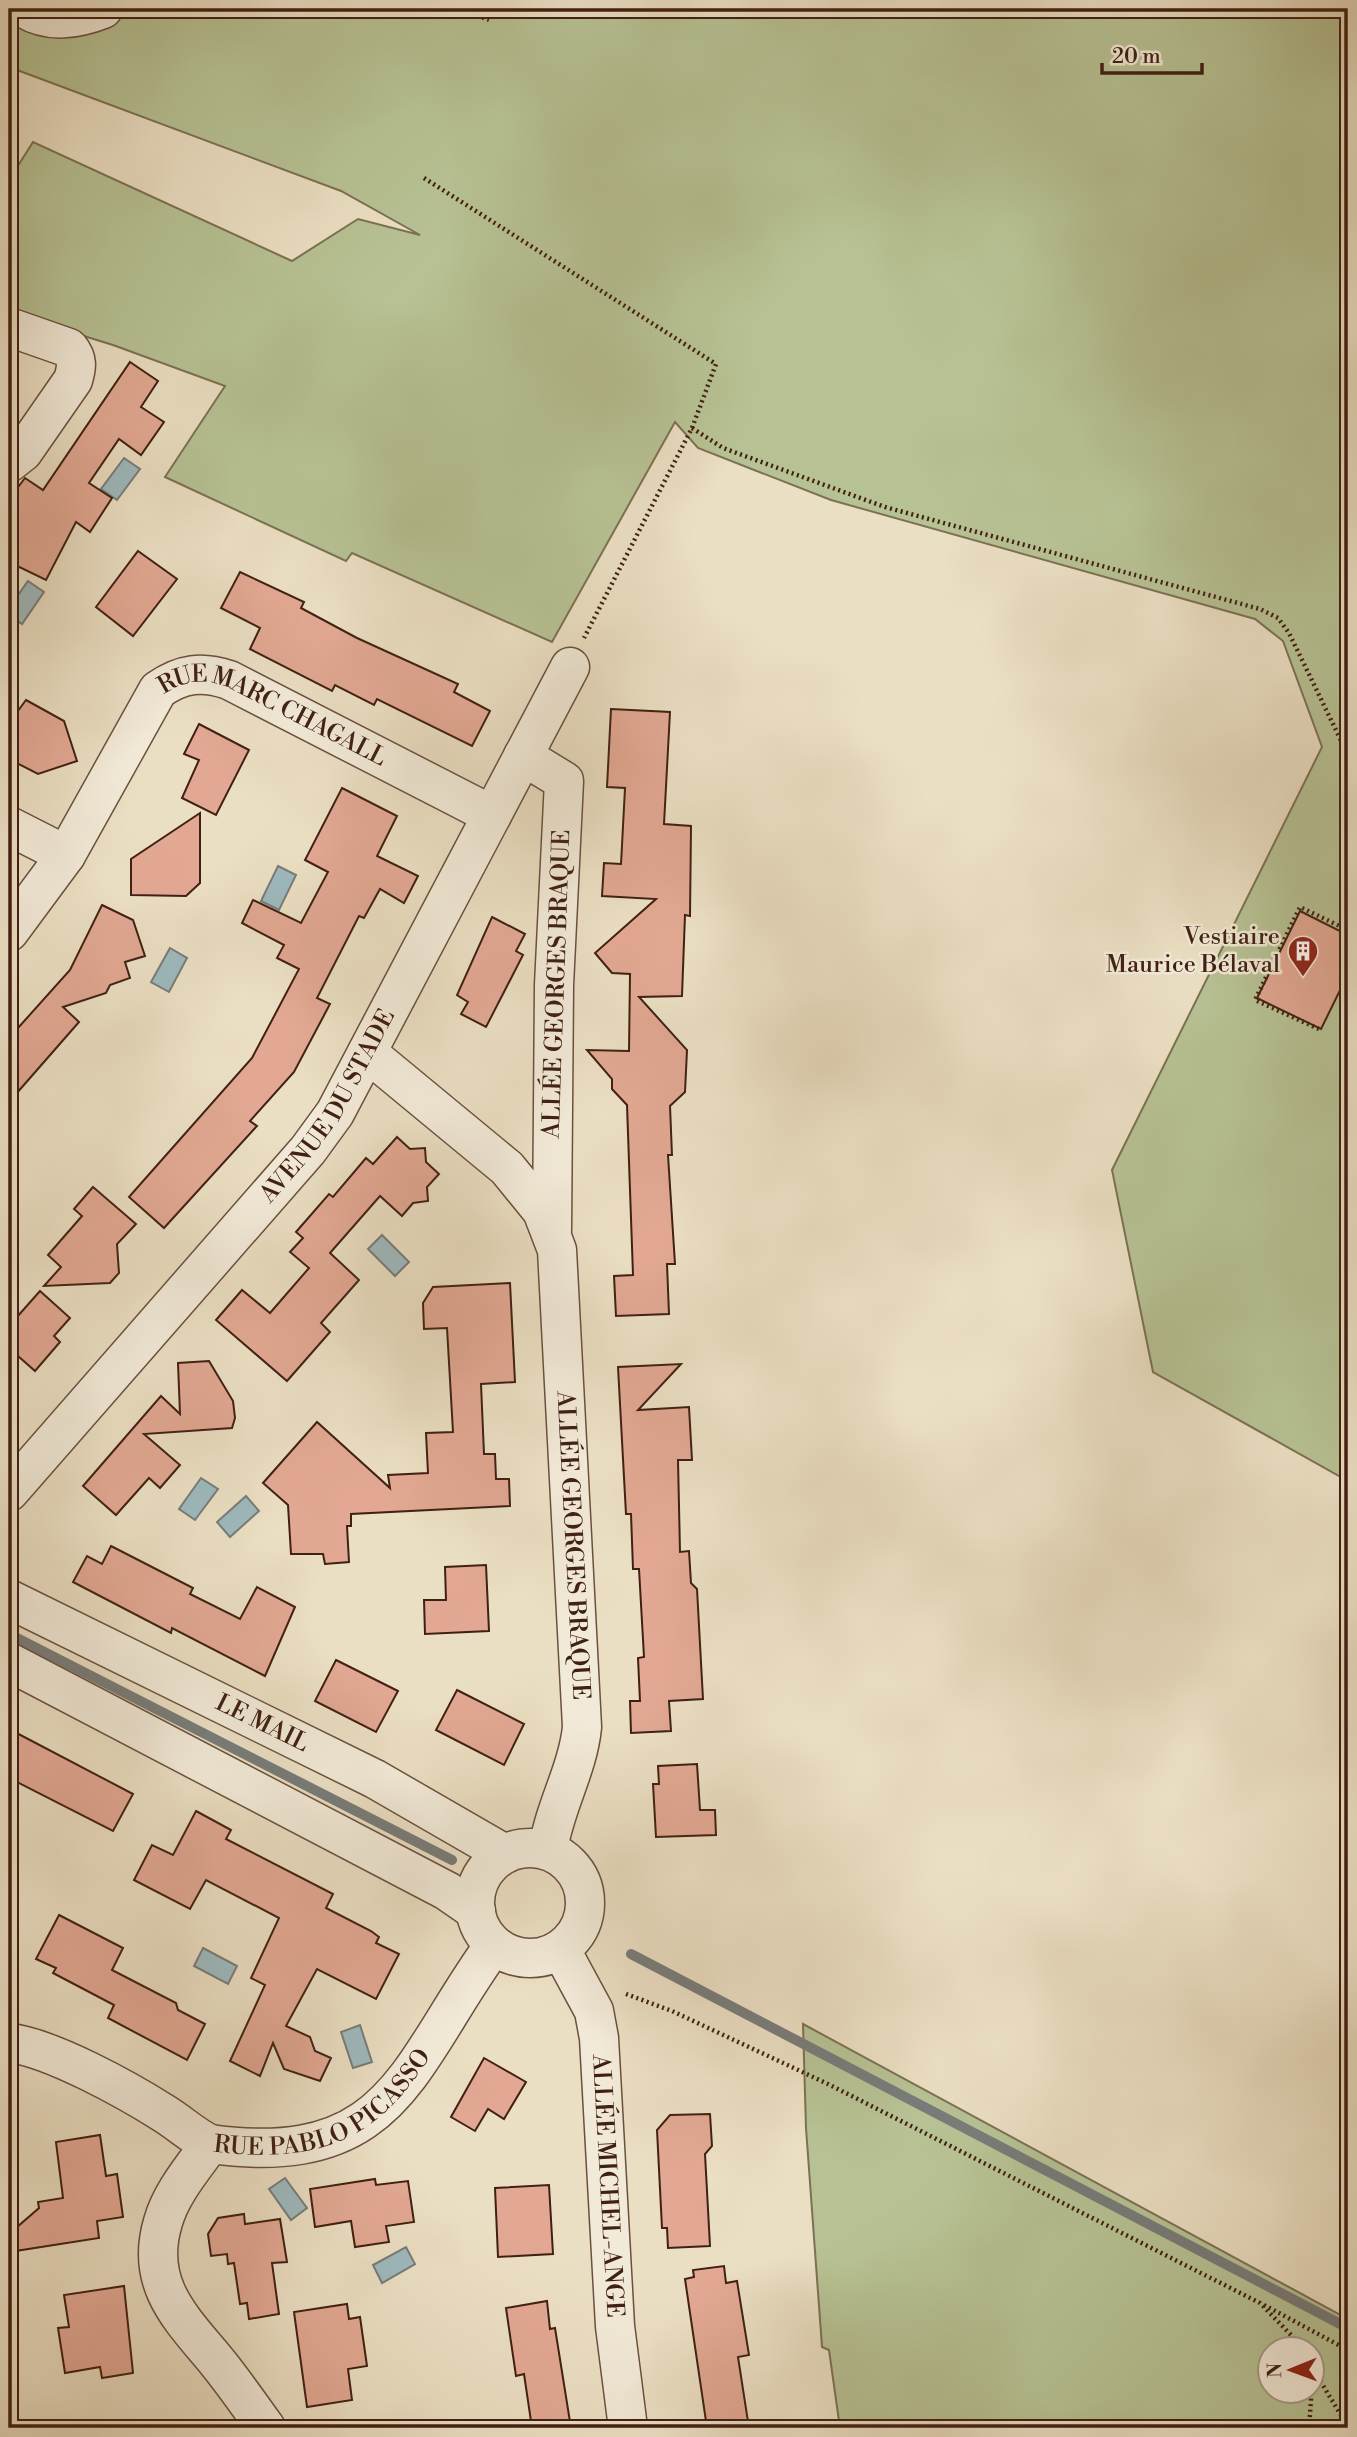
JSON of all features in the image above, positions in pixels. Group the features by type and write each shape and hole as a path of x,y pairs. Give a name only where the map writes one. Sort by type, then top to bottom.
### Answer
{"street":[{"path":"25,9 48,18 65,19 103,9"},
{"path":"9,327 69,348 76,356 77,368 73,380 23,452 9,463"},
{"name":"AVENUE DU STADE","path":"9,1492 309,1150 335,1113 369,1054 570,667"},
{"name":"RUE MARC CHAGALL","path":"9,932 66,855 158,690 174,678 209,674 229,680 492,815"},
{"name":"ALLÉE GEORGES BRAQUE","path":"523,757 564,781 554,985 552,1235"},
{"path":"9,826 66,855"},
{"name":"ALLÉE GEORGES BRAQUE","path":"369,1054 507,1168 542,1211 552,1235 559,1269 582,1727 577,1755 551,1826 548,1850"},
{"name":"LE MAIL","path":"11,1596 374,1779 505,1854"},
{"path":"9,1661 447,1891 476,1910"},
{"path":"526,1848 548,1850 573,1868 586,1896 581,1927 561,1950 544,1957 526,1959 509,1954 494,1945 482,1929 476,1910 476,1894 481,1878 505,1854 526,1848"},
{"name":"RUE PABLO PICASSO","path":"266,2428 225,2372 179,2317 164,2291 159,2269 158,2245 163,2220 176,2193 210,2144 259,2148 313,2143 364,2121 384,2106 409,2078 494,1945"},
{"name":"ALLÉE MICHEL-ANGE","path":"561,1950 594,2011 599,2038 610,2268 628,2428"},
{"path":"9,2043 56,2056 165,2113 192,2135 210,2144"}],"path":[{"path":"462,9 489,20"},
{"path":"424,178 716,364 692,428 570,667"},
{"path":"692,428 723,448 885,507 1260,609 1278,618 1289,633 1348,755"},
{"path":"1319,1029 1255,1000 1300,906 1348,930"},
{"path":"581,1984 608,1987 632,1995 733,2038 1054,2196 1348,2350"},
{"path":"1260,2303 1293,2336"},
{"path":"1326,2392 1348,2427"},
{"path":"1310,2428 1311,2406"}],"green space":[{"path":"9,9 1348,9 1348,1481 1153,1372 1112,1170 1322,747 1283,641 1255,619 831,500 698,448 675,422 552,642 352,553 346,561 165,477 225,386 113,345 9,313 9,180 33,142 292,261 358,219 420,235 341,191 9,67"},
{"path":"803,2024 1348,2319 1348,2428 840,2428 829,2350 822,2347 806,2128"}],"water":[{"path":"124,458 140,469 117,500 101,489"},
{"path":"28,581 44,592 22,624 9,615 9,608"},
{"path":"278,866 296,875 279,910 261,901"},
{"path":"170,948 187,958 169,992 151,982"},
{"path":"382,1235 409,1262 395,1276 368,1249"},
{"path":"201,1478 218,1489 195,1520 179,1509"},
{"path":"246,1496 259,1511 230,1537 217,1522"},
{"path":"203,1948 237,1966 228,1984 194,1966"},
{"path":"360,2025 372,2062 353,2068 341,2032"},
{"path":"285,2178 307,2208 291,2220 269,2189"},
{"path":"406,2247 415,2264 382,2283 373,2265"}],"building":[{"path":"130,362 158,381 141,407 164,422 141,455 119,439 89,483 112,498 90,532 76,522 46,580 9,562 9,499 25,478 43,490"},
{"path":"138,551 177,579 133,636 96,607"},
{"path":"240,572 304,602 301,608 357,638 458,684 454,692 490,711 472,746 377,699 374,705 335,685 332,691 250,649 260,628 221,608"},
{"path":"26,700 64,721 77,761 38,774 9,759 9,723"},
{"path":"611,709 670,712 664,824 691,826 690,916 685,915 682,996 639,997 687,1050 685,1092 670,1106 672,1155 668,1155 675,1264 667,1264 669,1314 616,1316 614,1276 633,1275 627,1105 612,1089 612,1079 587,1050 629,1051 630,974 612,973 595,953 656,899 602,896 604,863 621,864 625,788 607,787"},
{"path":"199,724 249,750 216,815 182,798 199,760 184,754"},
{"path":"342,788 397,816 377,856 418,876 404,903 380,889 364,918 359,916 317,998 330,1004 294,1072 250,1121 257,1126 164,1228 129,1197 252,1058 299,969 277,958 284,945 242,923 253,900 301,923 328,872 305,860"},
{"path":"200,813 200,883 186,896 131,895 131,859"},
{"path":"102,905 133,920 145,956 125,962 130,978 110,985 106,993 63,1007 79,1022 9,1102 9,1038 70,970"},
{"name":"Vestiaire Maurice Bélaval","path":"1300,911 1348,935 1348,974 1321,1029 1257,998"},
{"path":"492,917 525,934 516,951 523,955 486,1027 461,1014 468,1002 457,995"},
{"path":"397,1137 410,1149 425,1148 426,1162 439,1174 427,1187 428,1201 413,1203 402,1216 380,1196 330,1253 359,1280 321,1323 330,1332 287,1381 216,1320 242,1290 270,1313 309,1268 290,1252 303,1238 296,1232 329,1194 333,1197 366,1158 373,1164"},
{"path":"93,1187 136,1224 117,1244 119,1273 110,1283 44,1286 61,1267 48,1255 82,1216 74,1209"},
{"path":"510,1283 515,1382 481,1384 484,1454 495,1454 496,1479 509,1479 510,1506 351,1514 351,1526 347,1526 349,1562 325,1564 323,1554 291,1554 288,1505 263,1483 317,1422 390,1488 388,1475 428,1473 426,1433 453,1432 447,1328 424,1329 423,1303 433,1287"},
{"path":"40,1291 70,1318 54,1336 60,1342 35,1371 9,1348 9,1326"},
{"path":"209,1361 233,1401 235,1418 232,1428 144,1434 180,1465 160,1488 149,1478 116,1515 83,1486 161,1396 180,1414 178,1363"},
{"path":"681,1364 638,1410 689,1407 692,1460 678,1460 680,1552 689,1551 691,1583 697,1589 703,1699 669,1701 671,1731 631,1733 630,1701 640,1701 638,1658 644,1657 639,1569 633,1569 631,1514 626,1514 618,1367"},
{"path":"111,1546 193,1588 190,1594 240,1619 257,1587 295,1607 265,1676 172,1628 171,1633 73,1582 87,1556 102,1564"},
{"path":"486,1565 489,1631 425,1634 424,1600 446,1600 445,1567"},
{"path":"336,1660 398,1691 376,1732 315,1701"},
{"path":"457,1690 524,1724 504,1765 436,1730"},
{"path":"9,1729 133,1794 113,1831 9,1778"},
{"path":"697,1764 700,1810 715,1810 716,1835 656,1837 653,1784 659,1784 658,1766"},
{"path":"196,1811 231,1830 226,1839 333,1894 326,1908 371,1931 379,1937 376,1943 399,1954 376,1999 317,1969 286,2026 310,2037 315,2051 331,2058 320,2081 284,2069 273,2043 260,2076 230,2061 265,1985 251,1978 279,1918 206,1880 190,1909 134,1880 152,1845 173,1855"},
{"path":"59,1915 123,1948 112,1970 176,2003 178,2010 205,2024 187,2060 108,2018 114,2005 53,1973 56,1968 36,1959"},
{"path":"484,2058 526,2082 504,2119 488,2109 475,2131 451,2117"},
{"path":"710,2114 712,2146 705,2154 710,2246 668,2248 667,2228 662,2228 657,2130 670,2115"},
{"path":"100,2135 106,2176 117,2174 123,2217 97,2221 99,2238 9,2252 9,2234 39,2208 38,2202 63,2198 56,2142"},
{"path":"375,2179 376,2185 408,2181 414,2222 386,2226 389,2242 355,2247 351,2221 315,2227 310,2189"},
{"path":"549,2185 553,2254 498,2257 495,2188"},
{"path":"244,2214 245,2224 280,2219 287,2262 272,2263 279,2314 249,2319 247,2303 240,2304 234,2263 228,2264 227,2254 211,2256 208,2234 218,2218"},
{"path":"724,2266 726,2283 737,2281 749,2355 738,2357 749,2428 707,2428 685,2279 694,2277 693,2270"},
{"path":"124,2286 133,2373 102,2378 100,2367 65,2373 58,2328 69,2327 64,2295"},
{"path":"547,2301 550,2329 555,2328 571,2428 532,2428 524,2374 516,2376 506,2308"},
{"path":"347,2304 349,2319 360,2317 367,2366 348,2369 352,2400 307,2407 294,2312"}],"waterway":[{"path":"9,1634 452,1860"},
{"path":"631,1954 1348,2328"}],"place":[{"name":"Vestiaire Maurice Bélaval","path":"1303,978"}]}
